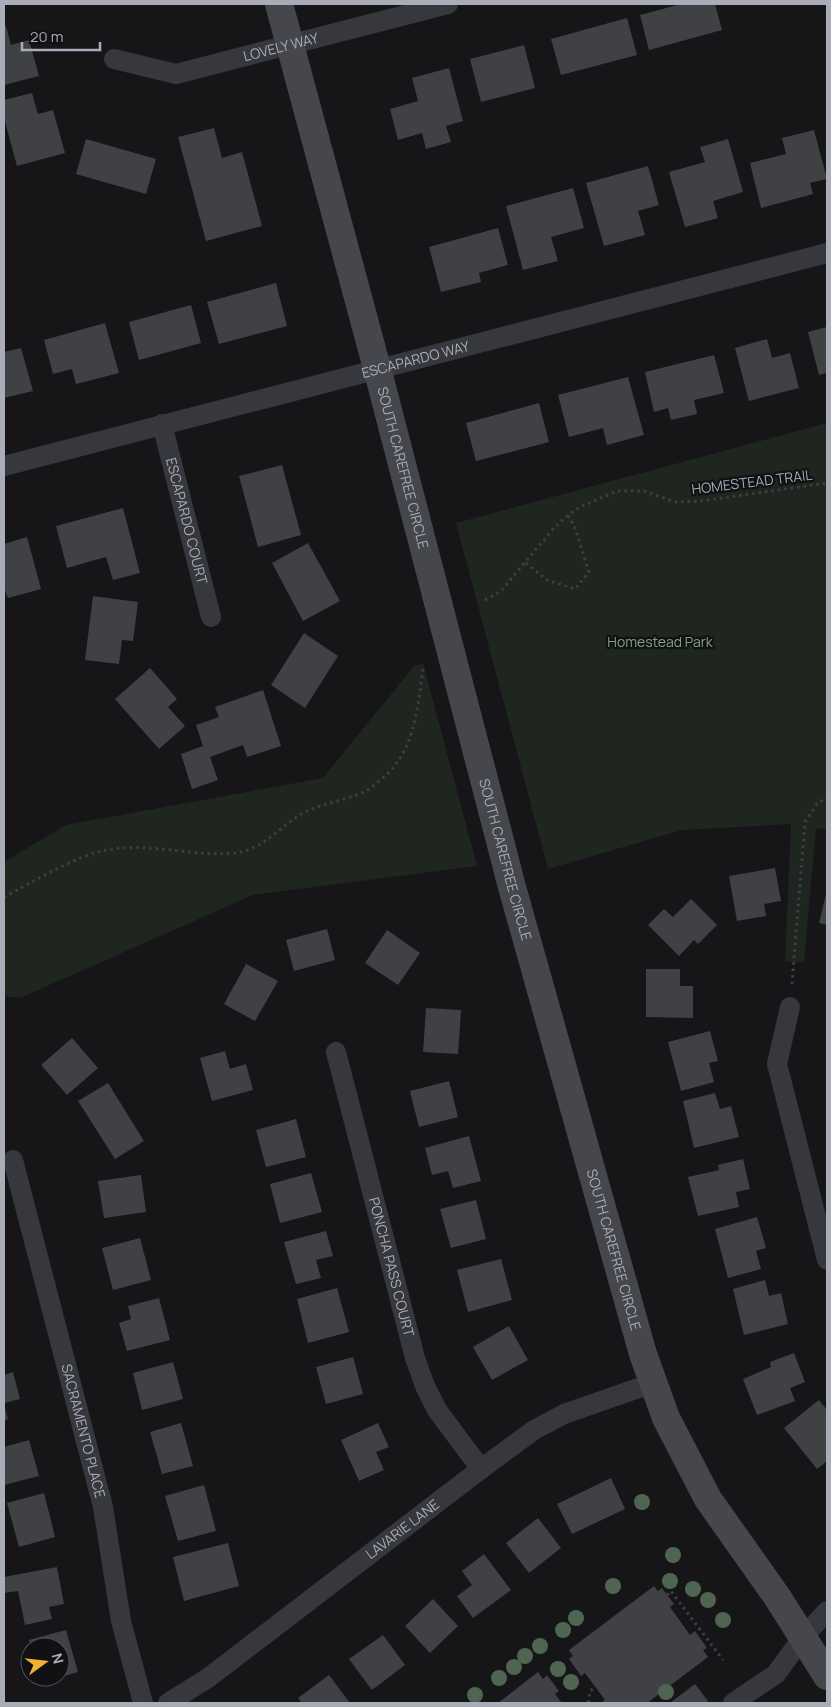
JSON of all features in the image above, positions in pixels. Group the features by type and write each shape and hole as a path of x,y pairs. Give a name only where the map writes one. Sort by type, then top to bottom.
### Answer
{"main road":[{"name":"SOUTH CAREFREE CIRCLE","path":"279,4 377,368 512,887 640,1344 666,1418 708,1499 803,1637 827,1676"}],"street":[{"name":"LOVELY WAY","path":"114,59 176,74 448,4"},
{"name":"ESCAPARDO WAY","path":"4,466 827,253"},
{"name":"ESCAPARDO COURT","path":"162,424 212,617"},
{"path":"790,1007 777,1064 827,1260"},
{"name":"PONCHA PASS COURT","path":"336,1052 415,1358 437,1410 481,1468"},
{"name":"SACRAMENTO PLACE","path":"13,1160 103,1507 121,1621 143,1703"},
{"name":"LAVARIE LANE","path":"168,1703 208,1678 481,1468 534,1430 564,1414 653,1383"},
{"path":"734,1703 776,1674 803,1637 827,1611"}],"path":[{"name":"HOMESTEAD TRAIL","path":"485,600 500,592 554,528 568,515 580,507 617,491 644,491 675,502 701,501 827,484"},
{"path":"526,563 547,580 575,589 589,572 575,528 568,515"},
{"path":"4,897 81,858 106,850 136,848 237,853 260,845 301,814 365,792 398,763 407,746 416,714 423,668"},
{"path":"790,1007 805,822 817,804 827,797"},
{"path":"667,1595 671,1591 723,1660"},
{"path":"588,1703 590,1691 595,1687"}],"green space":[{"name":"Homestead Park","path":"827,423 827,830 816,828 804,962 785,962 791,824 682,830 548,869 456,523"},
{"path":"423,663 477,866 253,895 20,998 4,996 4,862 66,825 323,778 414,666"}],"building":[{"path":"681,4 715,4 722,30 649,50 640,15"},
{"path":"627,18 637,55 561,75 551,39"},
{"path":"6,26 11,45 29,40 39,76 4,85 4,27"},
{"path":"524,45 535,88 481,102 470,59"},
{"path":"449,68 463,121 446,126 451,142 426,149 422,133 398,140 390,109 418,101 412,78"},
{"path":"32,93 38,114 53,110 65,153 17,166 4,118 4,100"},
{"path":"214,128 222,158 242,152 262,226 206,241 178,137"},
{"path":"814,130 827,179 810,183 813,194 761,208 750,163 786,154 782,138"},
{"path":"86,139 156,159 146,194 76,174"},
{"path":"728,139 743,192 713,201 718,218 685,227 669,172 705,162 700,147"},
{"path":"648,166 659,205 638,211 645,235 604,246 586,183"},
{"path":"573,188 584,228 551,237 558,261 523,270 506,206"},
{"path":"498,228 508,265 479,273 481,282 441,292 429,247"},
{"path":"276,283 287,326 219,344 207,302"},
{"path":"191,305 201,343 139,360 129,322"},
{"path":"105,323 119,373 76,384 72,369 53,374 44,340"},
{"path":"827,327 827,373 819,375 808,332"},
{"path":"767,339 772,358 790,353 799,388 749,401 735,348"},
{"path":"21,348 33,391 4,398 4,352"},
{"path":"714,355 724,393 694,400 697,414 671,420 668,408 654,412 645,372"},
{"path":"628,377 644,435 607,445 603,428 569,437 558,395"},
{"path":"539,403 549,442 476,461 466,423"},
{"path":"282,465 301,535 258,547 239,476"},
{"path":"123,508 140,573 113,580 106,557 67,568 56,526"},
{"path":"27,537 41,589 8,598 4,588 4,544"},
{"path":"308,543 340,601 303,621 272,563"},
{"path":"93,596 138,602 133,641 122,640 119,664 85,660"},
{"path":"304,633 338,656 305,708 271,685"},
{"path":"150,668 177,699 168,707 185,726 159,749 115,699"},
{"path":"263,690 281,746 247,757 243,745 210,757 218,780 192,789 181,754 203,746 196,725 219,717 215,707"},
{"path":"775,868 781,901 764,904 766,916 737,921 729,876"},
{"path":"827,890 827,925 819,923"},
{"path":"691,899 717,925 698,944 694,940 679,956 648,925 664,909 673,917"},
{"path":"327,929 335,960 294,971 286,940"},
{"path":"387,930 420,953 398,985 365,963"},
{"path":"246,964 278,981 255,1021 224,1004"},
{"path":"646,969 680,969 680,986 693,986 693,1018 646,1017"},
{"path":"426,1008 461,1010 458,1054 423,1052"},
{"path":"710,1031 718,1061 709,1063 714,1082 681,1091 668,1042"},
{"path":"72,1038 98,1068 67,1095 41,1065"},
{"path":"225,1051 230,1069 246,1064 253,1090 212,1101 200,1058"},
{"path":"449,1081 458,1117 419,1127 410,1091"},
{"path":"108,1083 144,1141 115,1159 78,1101"},
{"path":"715,1093 720,1109 731,1106 739,1137 694,1148 683,1101"},
{"path":"296,1119 306,1157 266,1167 256,1130"},
{"path":"469,1136 481,1181 453,1188 448,1171 432,1175 425,1148"},
{"path":"743,1159 750,1189 736,1192 739,1207 698,1216 688,1177 719,1170 718,1165"},
{"path":"311,1173 322,1212 280,1223 270,1184"},
{"path":"141,1175 146,1212 104,1218 98,1181"},
{"path":"476,1200 486,1239 451,1248 440,1209"},
{"path":"757,1217 766,1248 756,1251 761,1269 728,1278 715,1229"},
{"path":"326,1231 333,1256 316,1260 321,1278 296,1284 284,1242"},
{"path":"140,1238 151,1280 113,1290 102,1248"},
{"path":"501,1259 512,1300 468,1312 457,1270"},
{"path":"765,1280 769,1296 781,1293 788,1324 744,1335 733,1289"},
{"path":"337,1288 349,1332 308,1343 297,1299"},
{"path":"159,1298 170,1340 127,1351 119,1323 131,1319 128,1306"},
{"path":"509,1326 528,1360 492,1380 473,1347"},
{"path":"794,1353 805,1382 790,1388 795,1401 757,1415 743,1379 771,1367 770,1362"},
{"path":"353,1357 363,1394 326,1404 316,1367"},
{"path":"173,1362 183,1399 142,1410 133,1373"},
{"path":"13,1372 20,1399 4,1403 4,1375"},
{"path":"819,1400 827,1410 827,1461 817,1469 784,1428"},
{"path":"4,1405 8,1419 4,1421"},
{"path":"181,1423 193,1466 162,1474 150,1432"},
{"path":"378,1423 389,1447 376,1452 384,1470 359,1481 341,1440"},
{"path":"29,1440 39,1476 4,1485 4,1447"},
{"path":"611,1478 625,1509 572,1534 557,1504"},
{"path":"204,1485 216,1531 178,1541 165,1496"},
{"path":"44,1493 55,1537 19,1547 7,1503"},
{"path":"538,1518 561,1548 529,1573 506,1543"},
{"path":"228,1543 239,1586 184,1601 173,1557"},
{"path":"484,1554 511,1590 473,1618 457,1596 472,1585 462,1571"},
{"path":"57,1567 64,1604 49,1607 52,1619 25,1625 18,1591 4,1593 4,1577"},
{"path":"654,1586 658,1591 662,1588 674,1604 670,1607 690,1635 695,1631 707,1648 703,1650 708,1657 647,1703 600,1703 605,1700 585,1673 581,1676 569,1659 573,1656 569,1650"},
{"path":"433,1599 458,1626 430,1653 405,1626"},
{"path":"66,1630 68,1637 40,1637"},
{"path":"383,1635 405,1665 372,1690 349,1659"},
{"path":"70,1644 78,1672 70,1674"},
{"path":"538,1672 543,1679 547,1675 559,1691 555,1694 562,1703 498,1703"},
{"path":"329,1675 350,1703 302,1703 298,1698"},
{"path":"695,1684 708,1701 706,1703 670,1703"}]}
